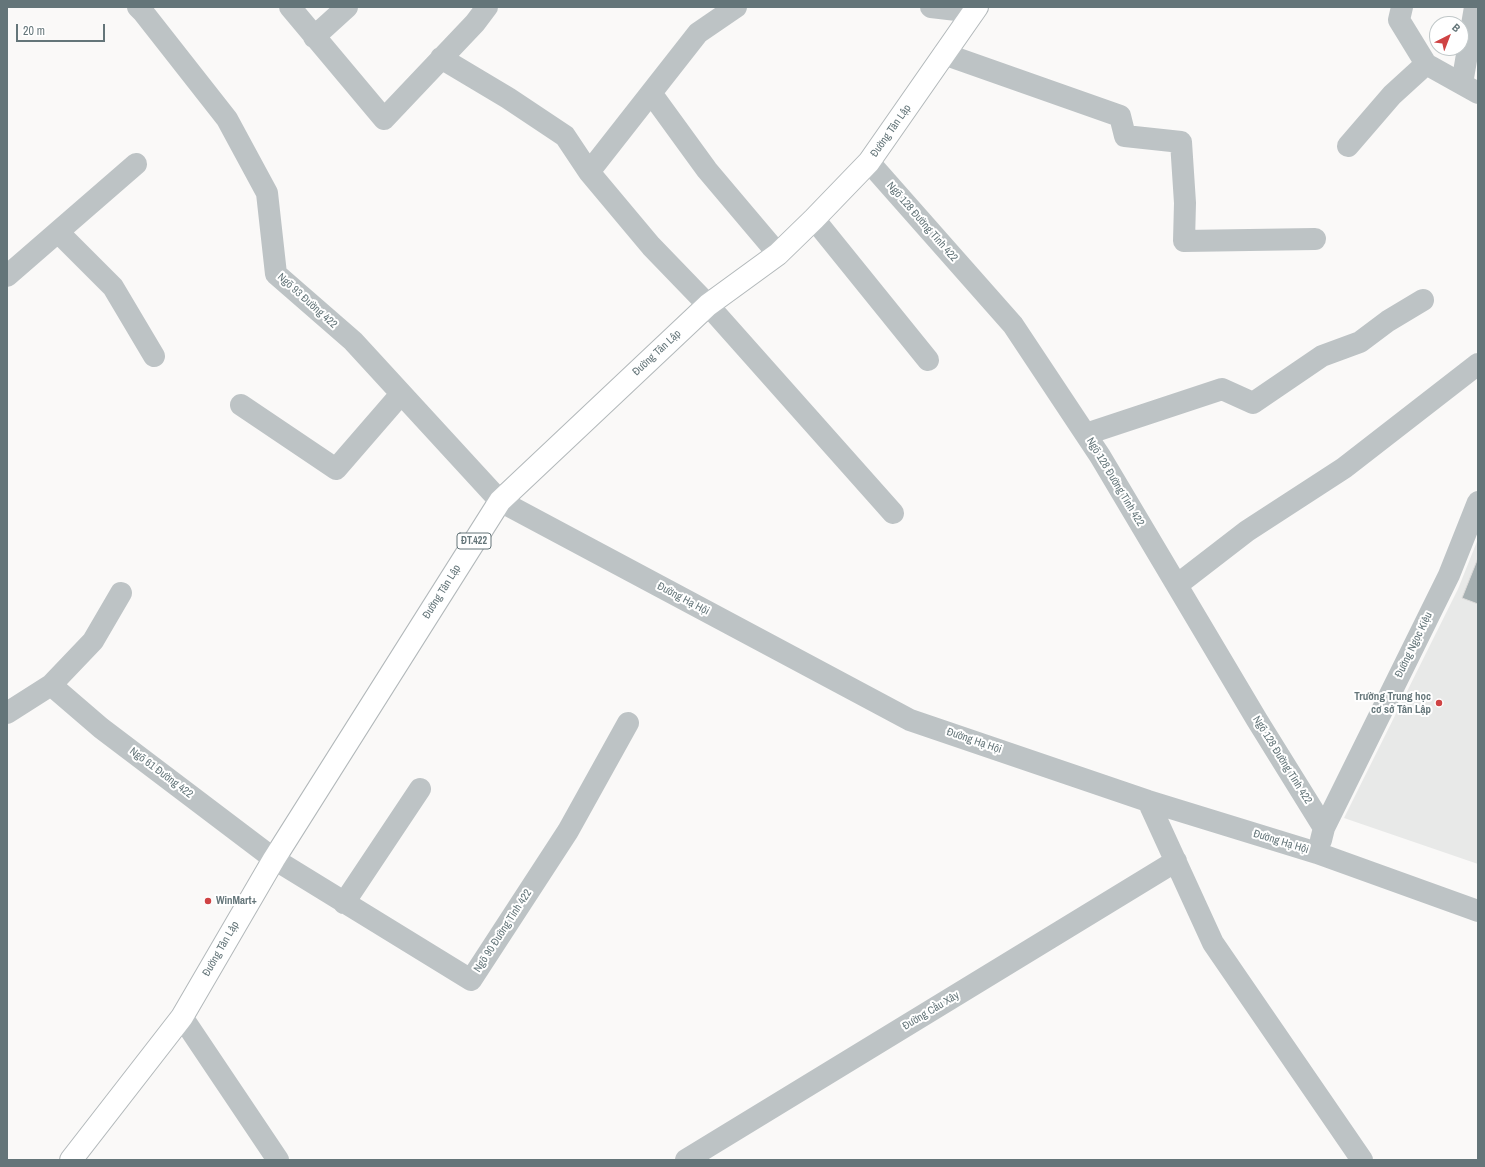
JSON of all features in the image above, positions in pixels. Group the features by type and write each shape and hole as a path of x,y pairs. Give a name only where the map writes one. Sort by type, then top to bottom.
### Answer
{"main road":[{"name":"Đường Tân Lập","path":"71,1160 182,1017 274,859 500,501 708,305 778,254 814,219 869,162 975,10"}],"street":[{"name":"Ngõ 93 Đường 422","path":"138,7 227,118 267,192 276,274 353,341 500,501"},
{"path":"290,7 384,119 475,23 486,7"},
{"path":"314,37 347,7"},
{"path":"589,172 698,33 736,7"},
{"path":"931,7 975,10"},
{"path":"1402,7 1399,20 1426,64 1470,88 1475,7"},
{"path":"944,54 1120,116 1126,136 1181,142 1185,203 1184,241 1315,239"},
{"path":"441,58 508,98 565,136 589,172 651,246 708,305 894,513"},
{"path":"1348,146 1392,95 1426,64"},
{"path":"651,93 706,170 778,254"},
{"name":"Ngõ 128 Đường Tỉnh 422","path":"869,162 1012,325 1086,434 1324,828"},
{"path":"7,276 136,164"},
{"path":"814,219 928,360"},
{"path":"58,232 113,287 154,356"},
{"path":"1086,434 1222,389 1253,403 1322,356 1360,342 1388,321 1423,300"},
{"path":"1176,585 1247,531 1344,468 1478,364"},
{"path":"241,405 336,469 401,394"},
{"name":"Đường Hạ Hội","path":"500,501 910,720 1148,800 1317,853 1478,910"},
{"name":"Đường Ngọc Kiệu","path":"1317,853 1324,828 1449,575 1478,502"},
{"path":"7,713 51,685 93,641 121,593"},
{"name":"Ngõ 61 Đường 422","path":"51,685 101,728 274,859"},
{"name":"Ngõ 90 Đường Tỉnh 422","path":"274,859 471,980 568,832 628,723"},
{"path":"344,903 420,789"},
{"path":"1148,800 1213,943 1362,1160"},
{"name":"Đường Cầu Xây","path":"686,1160 1176,861"},
{"path":"182,1017 278,1160"}],"shaded area":[{"name":"Trường Trung học cơ sở Tân Lập","path":"1478,539 1478,864 1344,818 1458,589"}],"building":[{"path":"1478,558 1478,604 1462,598"}],"place":[{"name":"Trường Trung học cơ sở Tân Lập","path":"1439,703"},
{"name":"WinMart+","path":"208,901"}]}
